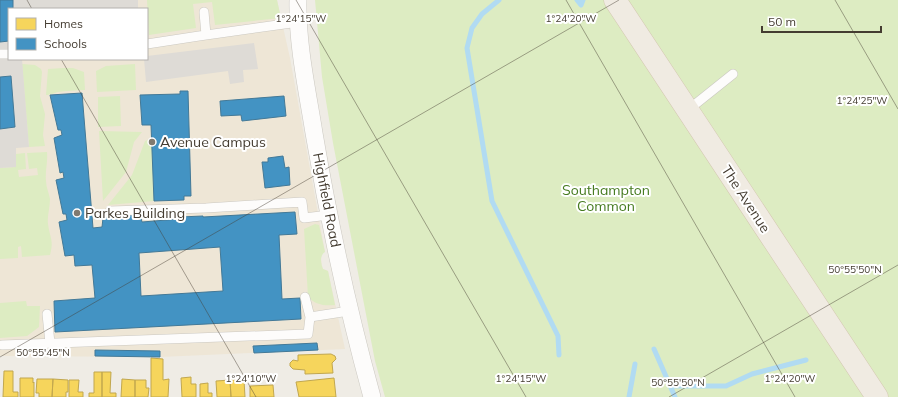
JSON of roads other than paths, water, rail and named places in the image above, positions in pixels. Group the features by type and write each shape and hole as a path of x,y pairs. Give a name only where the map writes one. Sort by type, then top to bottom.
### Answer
{"main road":[{"name":"The Avenue","path":"615,0 877,397"}],"street":[{"name":"Highfield Road","path":"298,0 303,70 329,215 349,311 372,397"}],"lane":[{"path":"204,12 206,35"},
{"path":"148,44 299,22"},
{"path":"688,110 733,74"},
{"path":"110,211 206,208 302,202 304,218 329,215"},
{"path":"2,345 308,334 310,318 305,297"},
{"path":"310,318 349,311"},
{"path":"47,314 50,343"}],"waterway":[{"path":"499,0 482,14 472,28 467,48 492,201 558,336 559,355"},
{"path":"577,0 581,5 583,0"},
{"path":"654,349 675,397"},
{"path":"670,386 726,386 752,374 806,360"},
{"path":"629,397 635,364"}],"place":[{"name":"Avenue Campus","path":"152,142"},
{"name":"Parkes Building","path":"77,213"}],"park label":[{"name":"Southampton Common","path":"606,198"}]}
